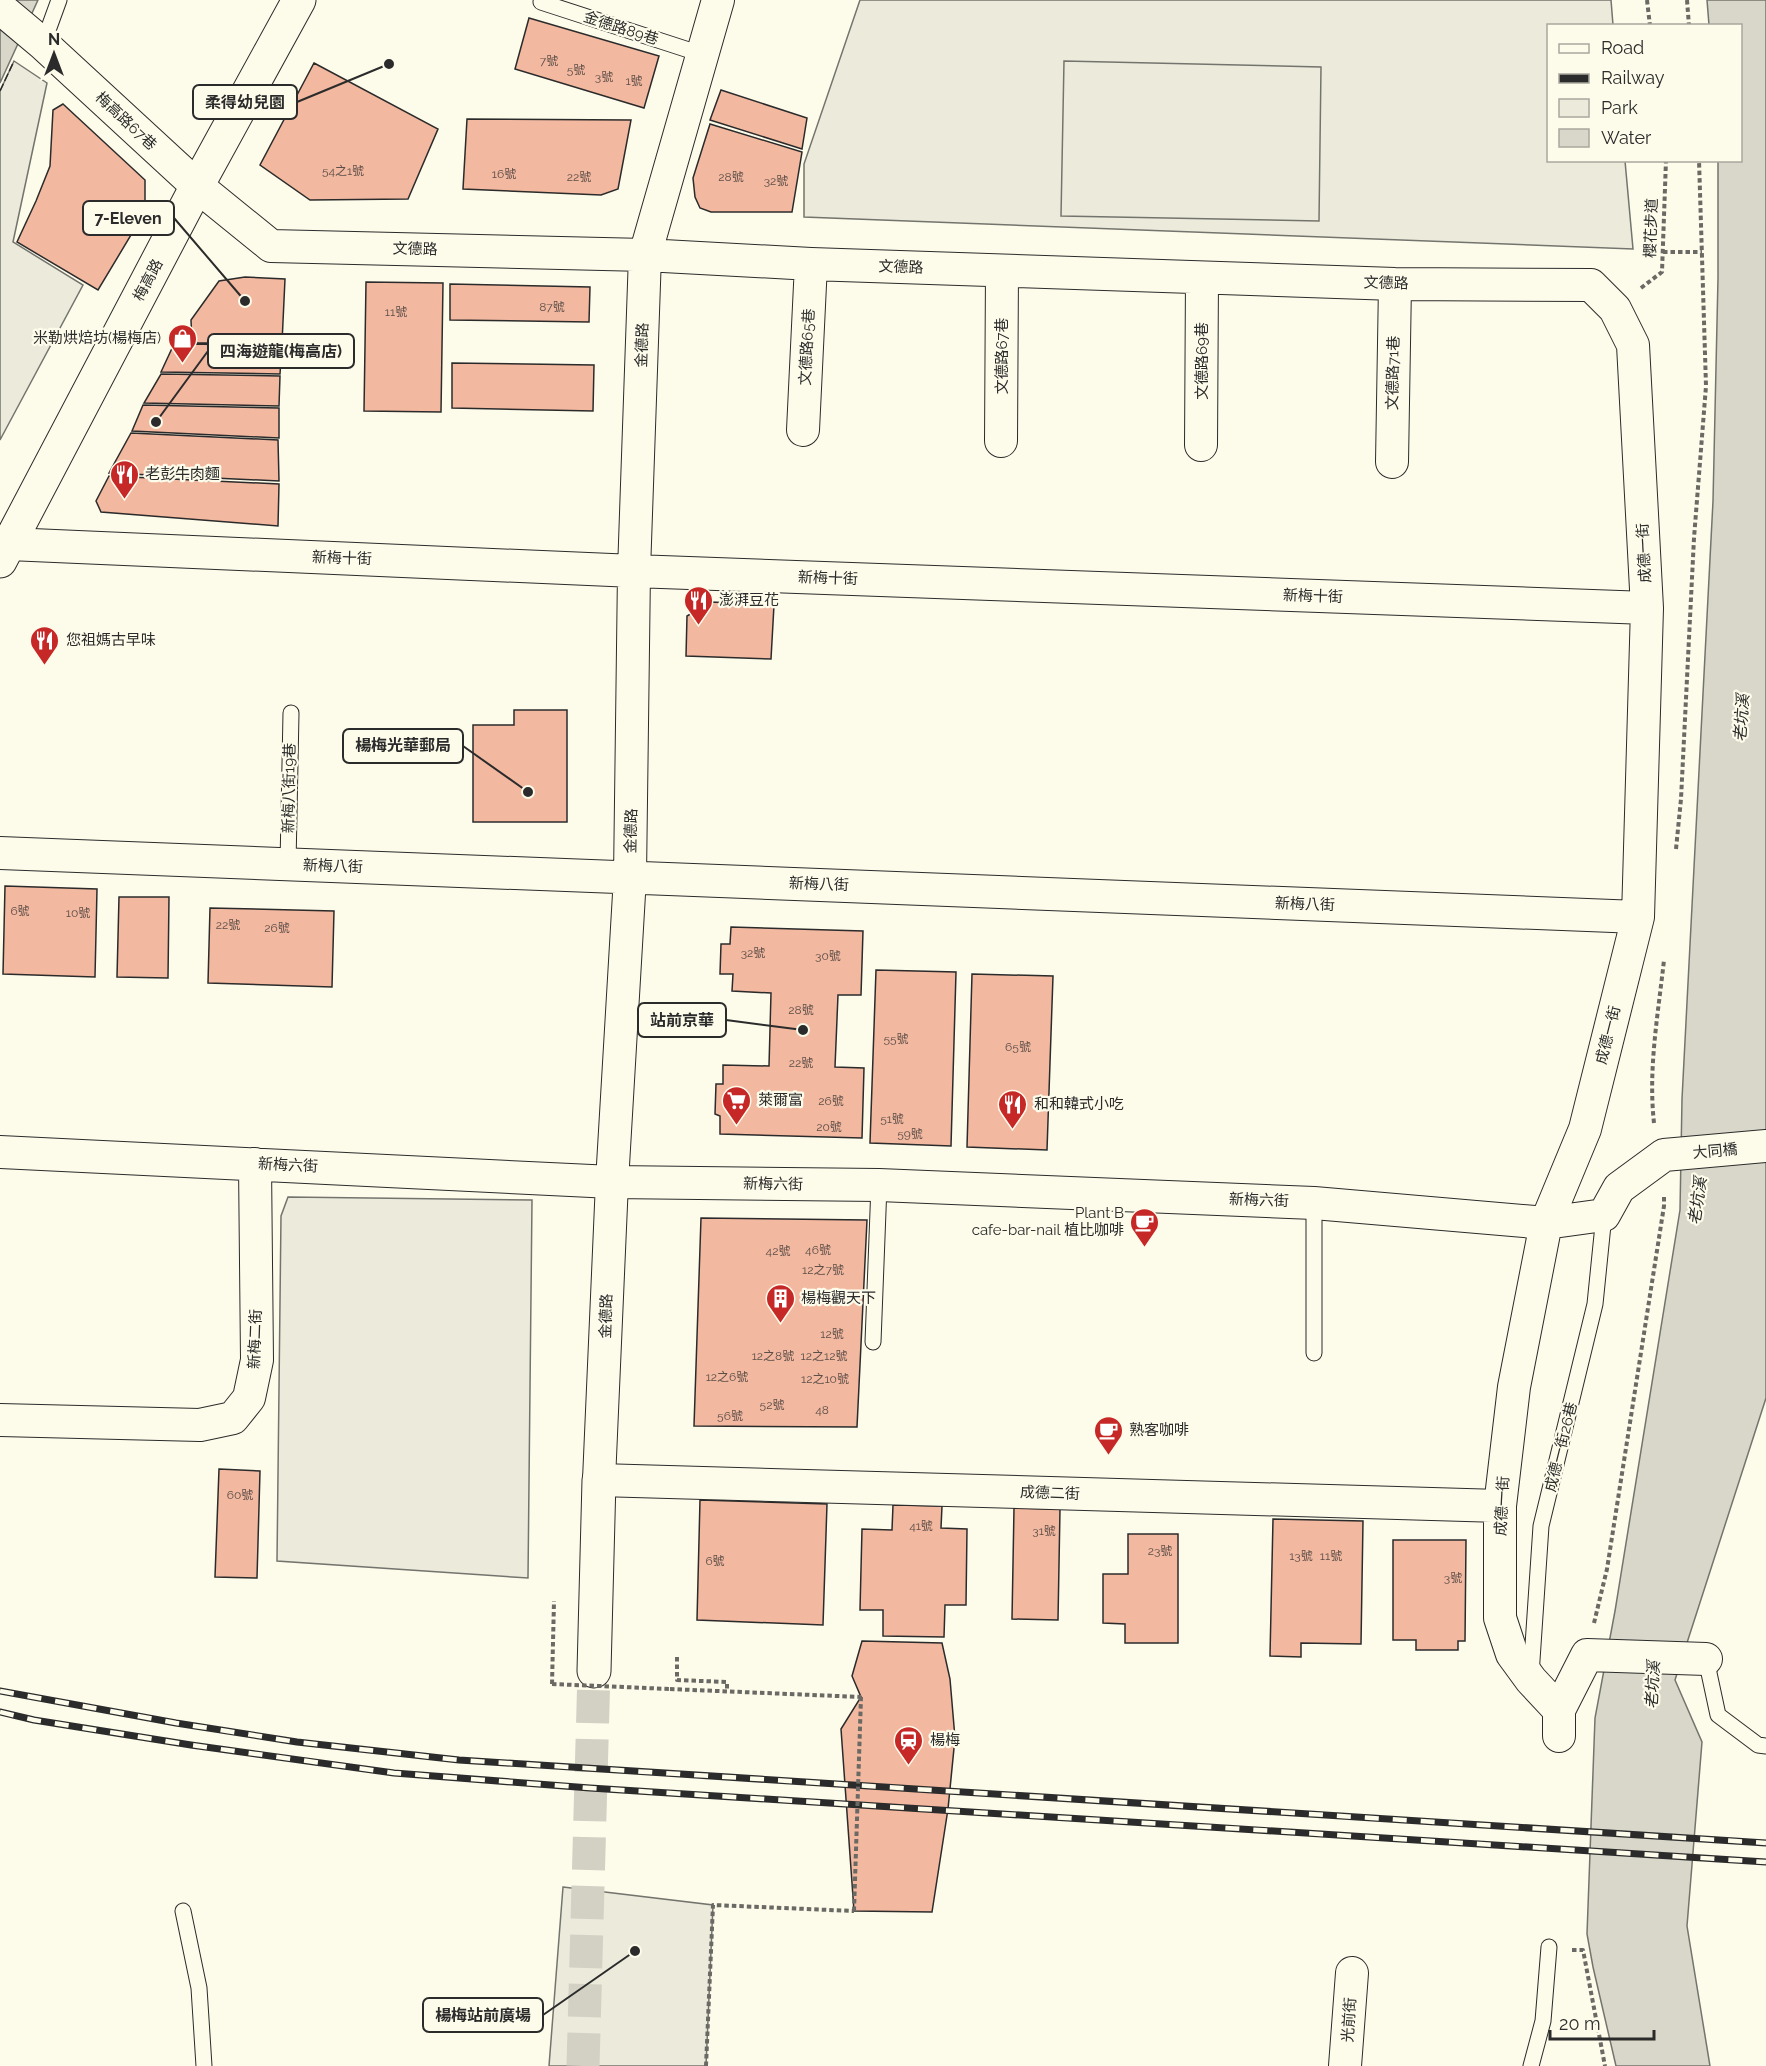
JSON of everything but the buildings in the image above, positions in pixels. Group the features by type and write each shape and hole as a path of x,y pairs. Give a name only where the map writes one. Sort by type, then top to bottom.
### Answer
{"street":[{"name":"梅高路","path":"4,552 298,0"},
{"name":"金德路","path":"594,1671 599,1480 612,1182 630,877 634,571 645,255 718,0"},
{"name":"梅高路67巷","path":"0,8 197,186"},
{"name":"文德路","path":"197,186 271,246 645,255 811,264 1395,284 1592,285 1614,309"},
{"name":"文德路65巷","path":"804,430 811,264"},
{"name":"文德路67巷","path":"1001,441 1002,271"},
{"name":"文德路69巷","path":"1201,445 1202,278"},
{"name":"文德路71巷","path":"1392,462 1395,284"},
{"name":"成德一街","path":"1614,309 1633,345 1647,608 1638,917 1585,1129 1546,1223 1514,1387 1500,1506 1500,1618 1512,1654 1559,1723 1587,1655 1706,1659"},
{"name":"新梅十街","path":"4,552 634,571 1647,608"},
{"name":"新梅八街","path":"0,853 1638,917"},
{"name":"大同橋","path":"1664,1155 1766,1146"},
{"name":"新梅六街","path":"0,1152 612,1182 879,1185 1314,1203 1546,1223"},
{"name":"成德一街26巷","path":"1604,1215 1619,1188 1664,1155"},
{"name":"新梅二街","path":"0,1420 200,1425 233,1418 249,1398 257,1360 255,1164"},
{"path":"1546,1223 1604,1215"},
{"name":"成德二街","path":"599,1480 1500,1506"},
{"name":"光前街","path":"1345,2066 1352,1973"}],"lane":[{"path":"35,38 59,0"},
{"name":"金德路89巷","path":"541,2 701,54"},
{"name":"新梅八街19巷","path":"288,864 291,713"},
{"path":"873,1342 879,1185"},
{"path":"1314,1203 1314,1353"},
{"name":"成德一街26巷","path":"1531,1680 1541,1526 1595,1304 1604,1215"},
{"path":"1706,1659 1718,1715 1758,1745 1766,1746"},
{"path":"183,1911 199,1988 204,2066"},
{"path":"1532,2066 1543,2021 1556,1948"}],"path":[{"path":"1647,0 1650,24"},
{"path":"1688,0 1689,24"},
{"name":"櫻花步道","path":"1614,309 1662,272 1666,162"},
{"path":"1663,252 1702,252"},
{"path":"554,1601 552,1684 861,1696 854,1911 714,1905 706,2066"},
{"path":"677,1657 677,1680 727,1682 727,1691"},
{"path":"1556,1948 1583,1950 1605,2066"}],"green space":[{"path":"860,0 1611,0 1613,24 1547,24 1547,162 1625,162 1633,249 804,217 804,164"},
{"path":"14,61 47,83 13,242 83,285 0,440 0,91"}],"shaded area":[{"path":"1064,61 1321,67 1319,221 1061,216"},
{"path":"288,1197 532,1200 528,1578 277,1561 281,1216"},
{"path":"563,1887 713,1905 706,2066 549,2066"}],"water":[{"path":"0,0 38,0 0,83"},
{"name":"老坑溪","path":"1707,0 1766,0 1766,1398 1675,1680 1702,1742 1687,1926 1710,2066 1616,2066 1587,1934 1595,1718 1615,1611 1680,1210 1682,1099 1713,501 1718,162 1742,162 1742,24 1709,24"}],"tunnel":[{"path":"583,2066 594,1671"}],"railway":[{"path":"0,1691 297,1742 459,1760 1766,1843"},
{"path":"0,1712 34,1720 191,1745 394,1773 590,1788 1766,1862"}],"fence":[{"path":"0,91 14,61"}],"place":[{"name":"柔得幼兒園","path":"389,64"},
{"name":"7-Eleven","path":"245,301"},
{"name":"米勒烘焙坊(楊梅店)","path":"182,364"},
{"name":"四海遊龍(梅高店)","path":"156,422"},
{"name":"老彭牛肉麵","path":"124,500"},
{"name":"澎湃豆花","path":"698,626"},
{"name":"您祖媽古早味","path":"45,666"},
{"name":"楊梅光華郵局","path":"528,792"},
{"name":"站前京華","path":"803,1030"},
{"name":"萊爾富","path":"737,1126"},
{"name":"和和韓式小吃","path":"1013,1130"},
{"name":"Plant B cafe-bar-nail 植比咖啡","path":"1145,1248"},
{"name":"楊梅觀天下","path":"780,1324"},
{"name":"熟客咖啡","path":"1108,1456"},
{"name":"楊梅","path":"909,1766"},
{"name":"楊梅站前廣場","path":"635,1951"}]}
